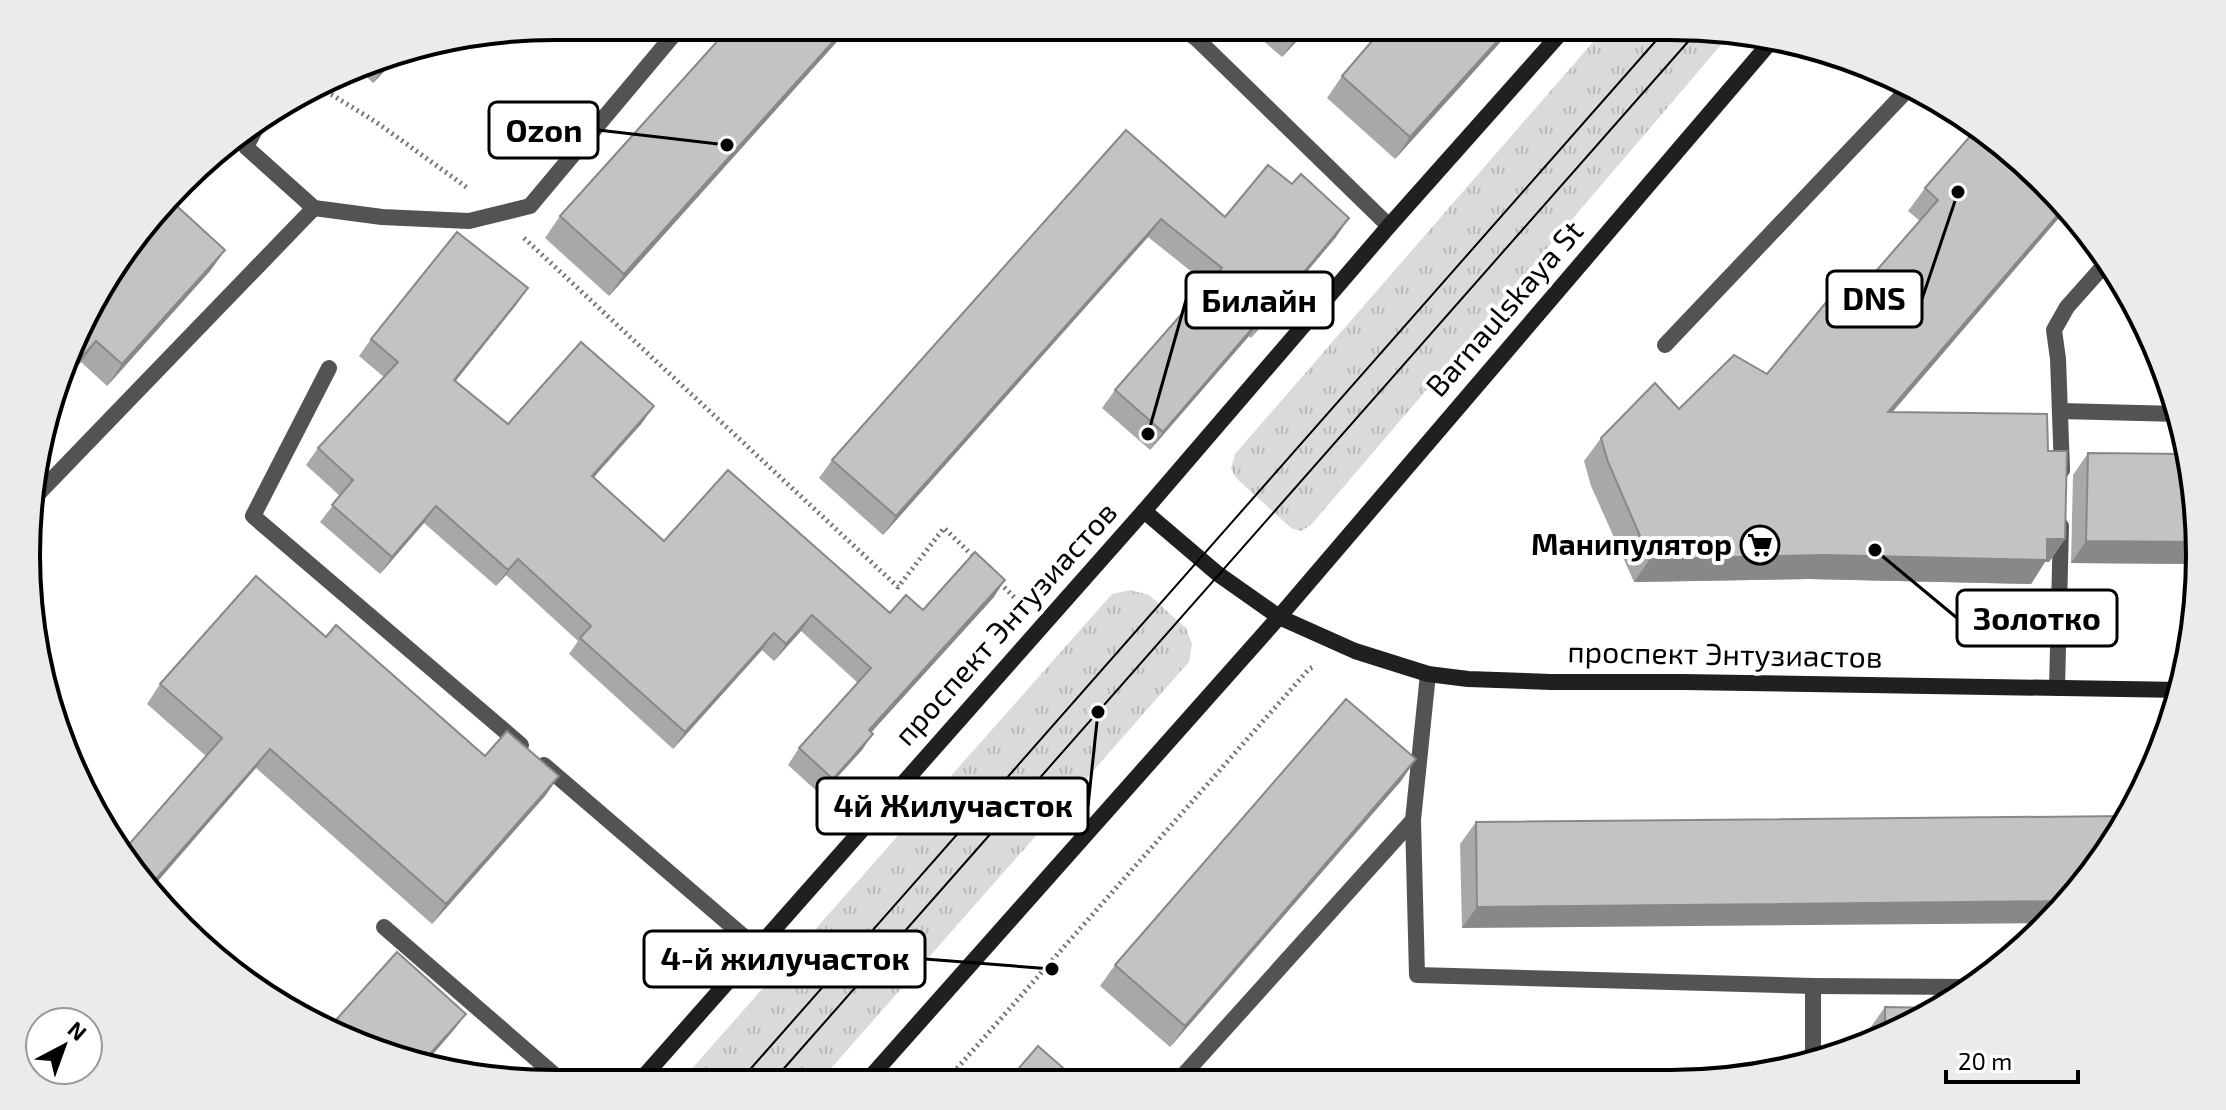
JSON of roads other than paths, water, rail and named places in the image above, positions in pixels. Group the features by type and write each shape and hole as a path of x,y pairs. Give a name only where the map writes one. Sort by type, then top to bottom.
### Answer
{"main road":[{"path":"1144,511 1389,226 1554,40"},
{"name":"Barnaulskaya St","path":"1279,617 1765,49"},
{"name":"проспект Энтузиастов","path":"649,1070 1144,511 1218,574 1279,617 1355,651 1428,674 1551,682 2168,690"},
{"path":"877,1070 1279,617"}],"lane":[{"path":"250,140 246,147 314,208 382,217 469,221 530,206 669,40"},
{"path":"1210,40 1389,226"},
{"path":"1665,345 1903,95"},
{"path":"44,488 314,208"},
{"path":"2057,688 2062,495 2054,330 2067,307 2100,270"},
{"path":"329,368 253,516 756,947"},
{"path":"2060,411 2166,414"},
{"path":"1428,674 1413,820 1417,975 1951,987"},
{"path":"1188,1070 1413,820"},
{"path":"384,927 549,1070"},
{"path":"1813,986 1813,1050"}],"tram line":[{"path":"750,1070 1657,40"},
{"path":"783,1070 1689,41"}],"place":[{"name":"Ozon","path":"727,145"},
{"name":"DNS","path":"1958,192"},
{"name":"Билайн","path":"1148,434"},
{"name":"Манипулятор","path":"1760,545"},
{"name":"Золотко","path":"1875,550"},
{"name":"4й Жилучасток","path":"1098,712"},
{"name":"4-й жилучасток","path":"1052,969"}]}
